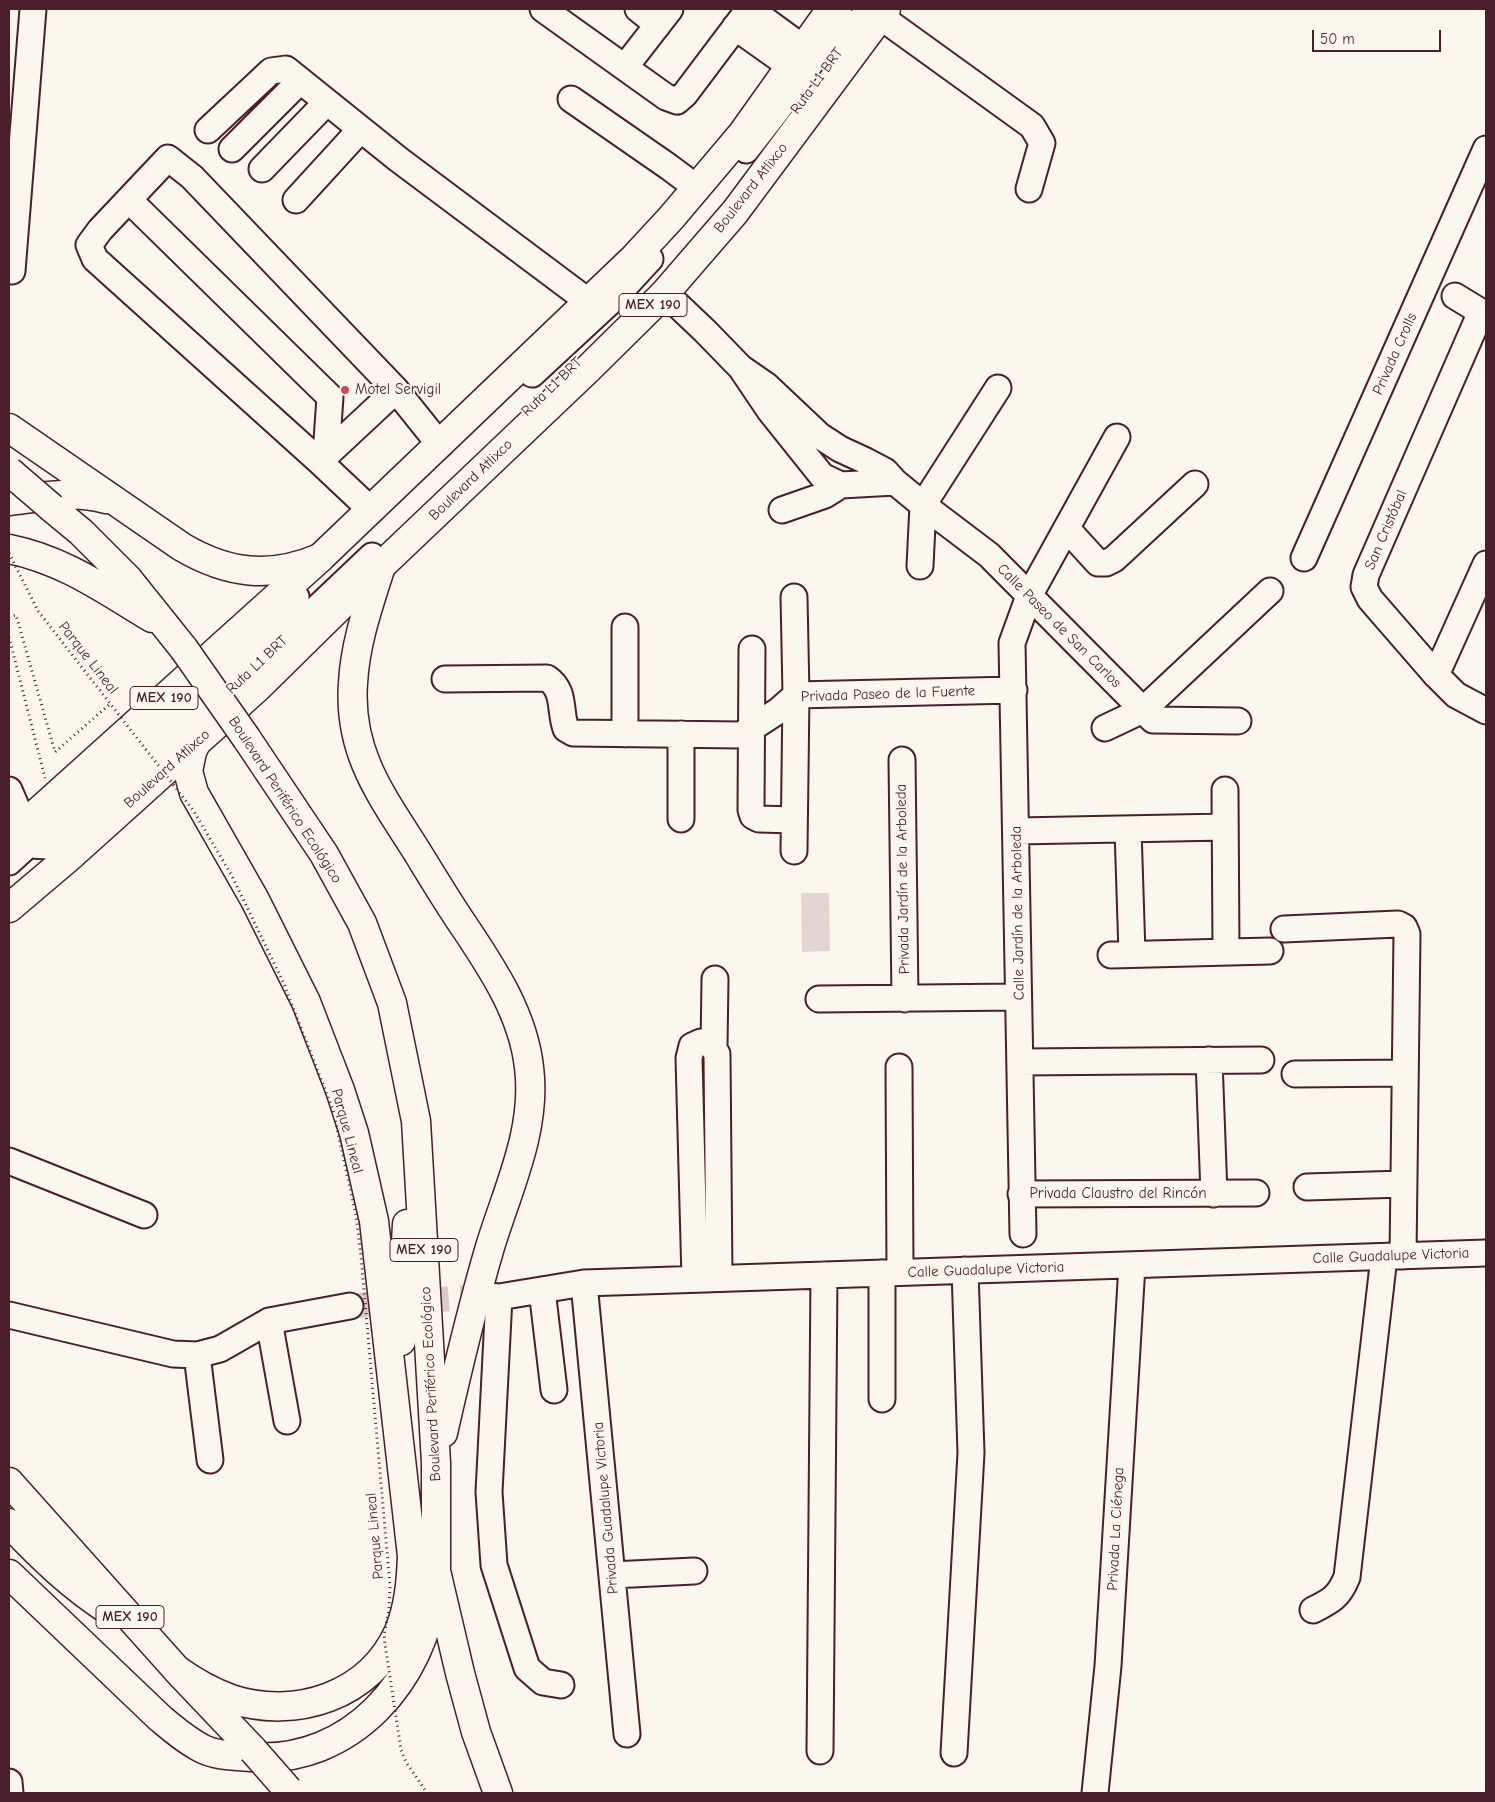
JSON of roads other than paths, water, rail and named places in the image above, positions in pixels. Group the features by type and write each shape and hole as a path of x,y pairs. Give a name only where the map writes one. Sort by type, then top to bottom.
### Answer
{"main road":[{"name":"MEX 190","path":"16,837 59,793 320,558 440,445 640,251 671,218 742,134 831,9"},
{"name":"Boulevard Atlixco","path":"9,908 68,858 258,687 665,293 735,212 878,11"},
{"path":"9,428 182,547 208,561 236,570 266,572 284,570 320,558"},
{"name":"Boulevard Periférico Ecológico","path":"9,471 81,532 116,566 184,649 324,854 362,923 392,1003 416,1122 436,1463 436,1572 476,1732 498,1793"},
{"path":"9,501 64,494 96,496 112,500"},
{"path":"9,551 29,553 76,572 166,626"},
{"path":"381,566 364,622 354,666 352,684 353,711 357,738 376,787 481,950 509,1000 521,1027 526,1047 531,1088 529,1116 522,1150 489,1250 460,1359 436,1463"},
{"path":"177,1670 212,1692 251,1704 287,1706 323,1700 337,1694 362,1678 392,1645 404,1616 412,1563 411,1533 374,1221 354,1134 340,1090 306,1002 255,900 191,786 188,771 189,761 196,743"},
{"path":"396,1407 409,1184 416,1122"},
{"name":"MEX 190","path":"9,1482 177,1670 290,1792"},
{"path":"9,1523 72,1585 118,1617 142,1630"},
{"path":"9,1574 160,1718 184,1737 204,1750 228,1755 268,1758 296,1756 314,1750 352,1729 369,1717 382,1704 408,1668 424,1636 433,1599 436,1572"}],"street":[{"path":"12,271 33,9"},
{"path":"543,9 666,97 677,101 685,94 745,15 797,57"},
{"path":"625,67 664,17 638,9"},
{"name":"Ruta L1 BRT","path":"9,862 16,837 238,652 614,298 668,241 743,153 778,109 849,9"},
{"path":"878,11 1032,126 1042,143 1029,189"},
{"name":"Ruta L1 BRT","path":"16,837 50,846 59,844 69,837 179,739 605,336 645,296 733,192 878,11"},
{"path":"208,130 271,70 286,69 405,165 589,302"},
{"path":"232,149 300,81"},
{"path":"571,99 697,188"},
{"path":"262,169 327,102"},
{"path":"296,200 360,130"},
{"name":"Privada Crolls","path":"1304,558 1477,195 1486,149"},
{"path":"371,510 323,458 95,259 89,245 100,230 168,158 192,177 396,390 440,445"},
{"path":"129,200 330,397 323,458"},
{"name":"Calle Paseo de San Carlos","path":"665,293 741,368 770,411 822,476 841,485"},
{"path":"1455,296 1484,314"},
{"name":"San Cristóbal","path":"1484,314 1366,575 1364,586 1370,599 1436,675 1456,695 1486,711"},
{"name":"Calle Paseo de San Carlos","path":"741,368 767,386 820,436 840,449 866,460 885,471 895,482 923,505 989,555 1153,720 1238,720"},
{"path":"920,566 923,505 998,388"},
{"path":"323,458 396,390"},
{"name":"Calle Jardín de la Arboleda","path":"1023,1234 1017,831 1012,643 1029,596 1117,437"},
{"path":"782,510 824,496 841,485 895,482"},
{"path":"1067,529 1098,563 1106,563 1114,559 1195,484"},
{"path":"1436,675 1486,564"},
{"path":"1105,728 1143,710 1270,591"},
{"path":"794,597 796,695 794,852"},
{"path":"625,626 625,734"},
{"path":"752,649 752,810 754,816 760,819 794,820"},
{"name":"Privada Paseo de la Fuente","path":"445,679 547,678 554,683 560,694 566,730 573,733 740,735 786,704 796,695 1014,690"},
{"path":"681,734 681,819"},
{"name":"Privada Jardín de la Arboleda","path":"902,760 905,999"},
{"path":"9,790 16,837"},
{"path":"1225,790 1226,952"},
{"path":"1017,831 1225,827"},
{"path":"1128,829 1122,955 1270,951"},
{"path":"1284,929 1398,924 1404,927 1407,934 1404,1184 1347,1577 1342,1588 1333,1599 1313,1610"},
{"path":"707,1279 689,1058 692,1046 696,1044 701,1042 711,1044 714,1047 715,979"},
{"path":"818,999 1018,997"},
{"name":"Privada Claustro del Rincón","path":"1209,1060 1214,1194"},
{"path":"1020,1062 1261,1060"},
{"path":"882,1400 891,1273 899,1067"},
{"path":"1295,1074 1405,1073"},
{"path":"9,1160 144,1215"},
{"path":"1307,1187 1404,1184"},
{"name":"Privada Claustro del Rincón","path":"1021,1194 1256,1193"},
{"name":"Calle Guadalupe Victoria","path":"561,1685 543,1682 527,1668 494,1565 489,1492 493,1297 584,1283 1486,1253"},
{"name":"Privada La Ciénega","path":"1095,1793 1108,1666 1132,1265"},
{"path":"954,1752 971,1453 965,1270"},
{"path":"820,1751 824,1275"},
{"name":"Privada Guadalupe Victoria","path":"584,1283 627,1734"},
{"path":"542,1290 554,1390"},
{"path":"9,1315 172,1354 197,1355 220,1349 269,1321 350,1306"},
{"path":"269,1321 287,1421"},
{"path":"197,1355 210,1460"},
{"path":"612,1575 694,1571"},
{"path":"9,1782 10,1793"}],"tunnel":[{"path":"350,1306 487,1296"}],"place":[{"name":"Motel Servigil","path":"345,390"}]}
